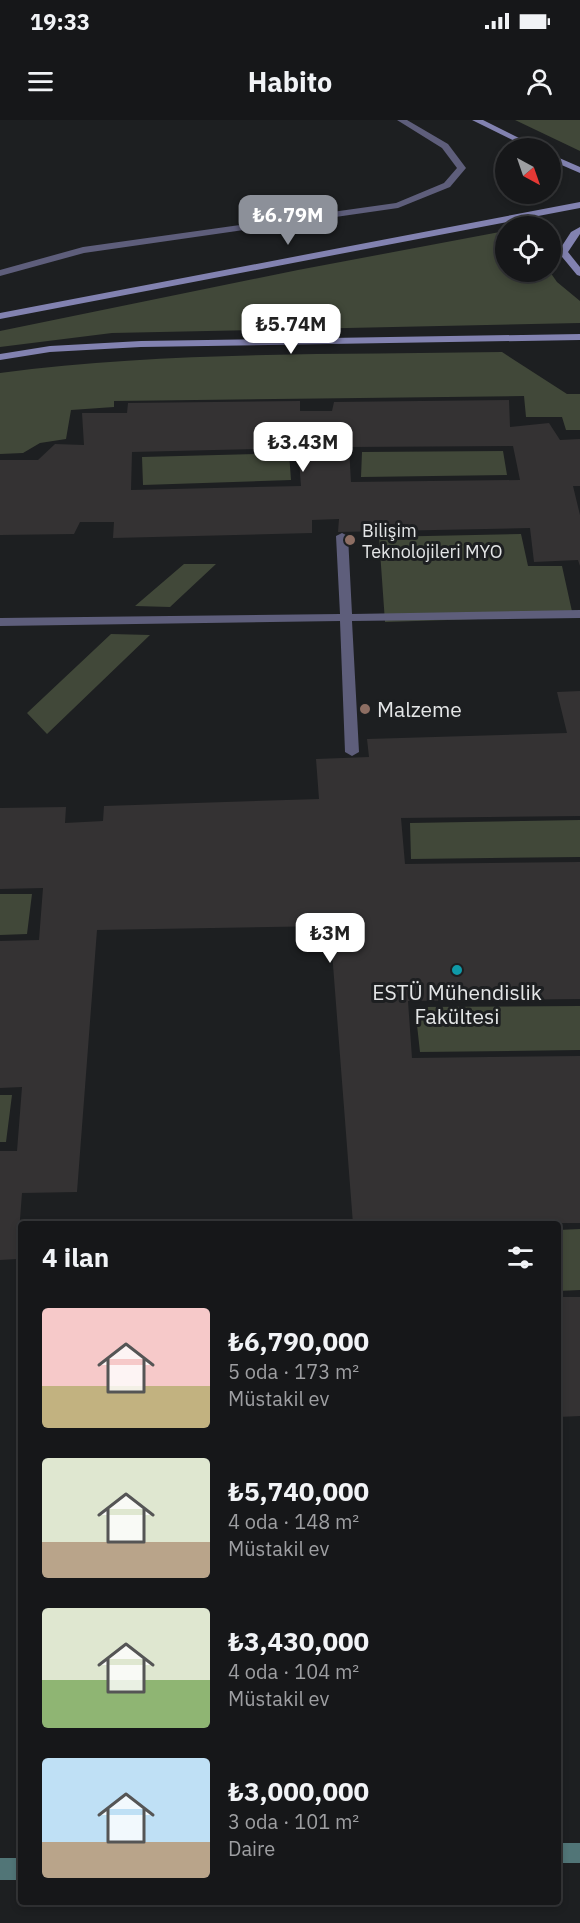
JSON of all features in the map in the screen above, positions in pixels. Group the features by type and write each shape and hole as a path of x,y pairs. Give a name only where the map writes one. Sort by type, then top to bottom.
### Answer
{"street":[{"path":"0,273 83,250 398,204 447,185 462,168 445,146 401,120"},
{"path":"476,120 514,138"},
{"path":"561,161 580,170"},
{"path":"0,316 580,205"},
{"path":"580,230 574,234 563,252 580,273"},
{"path":"0,357 50,349 141,344 580,337"},
{"path":"342,536 352,752"},
{"path":"0,622 580,614"}],"green space":[{"path":"515,120 580,120 580,151 561,142 561,138 553,138"},
{"path":"495,233 495,282 557,282 580,301 580,323 112,333 0,347 0,331 298,270"},
{"path":"502,352 567,394 580,394 580,430 566,430 562,417 526,417 524,396 114,401 114,407 71,410 66,439 40,443 23,453 0,454 0,373 188,357"},
{"path":"503,451 507,475 361,477 362,452"},
{"path":"289,453 291,480 143,485 142,457"},
{"path":"521,534 528,566 562,566 573,616 385,622 379,537"},
{"path":"184,564 216,564 170,607 135,606"},
{"path":"111,634 150,635 47,734 27,713"},
{"path":"580,820 580,857 411,859 410,823"},
{"path":"0,894 32,894 27,934 0,935"},
{"path":"580,1006 580,1050 420,1052 415,1007"},
{"path":"0,1095 12,1095 6,1142 0,1142"},
{"path":"580,1229 580,1290 561,1291 561,1230"}],"building":[{"path":"509,400 510,427 549,423 560,440 580,439 580,486 573,486 580,515 580,566 578,560 534,562 530,528 338,532 339,519 312,520 312,533 113,538 114,522 80,522 74,534 0,535 0,460 38,460 55,444 84,445 82,413 127,413 128,403 300,401 300,411 332,411 334,402","holes":["513,446 520,480 351,482 349,447","298,448 301,486 131,490 132,452"]},
{"name":"ESTÜ Mühendislik Fakültesi","path":"580,691 580,816 401,818 405,864 580,862 580,999 408,1001 412,1058 580,1056 580,1223 561,1223 561,1221 353,1221 330,926 97,930 77,1192 22,1193 20,1221 18,1221 17,1259 0,1260 0,1151 17,1151 22,1087 0,1088 0,941 39,940 43,888 0,889 0,808 66,807 65,823 103,821 104,806 319,799 316,759 369,757 367,739 567,733 557,692"},
{"path":"561,1297 580,1297 580,1416 561,1417"}],"waterway":[{"path":"561,1853 580,1853"},
{"path":"0,1869 18,1869"}],"place":[{"name":"Bilişim Teknolojileri MYO","path":"350,540"},
{"name":"Malzeme","path":"365,709"},
{"name":"ESTÜ Mühendislik Fakültesi","path":"457,970"}]}
